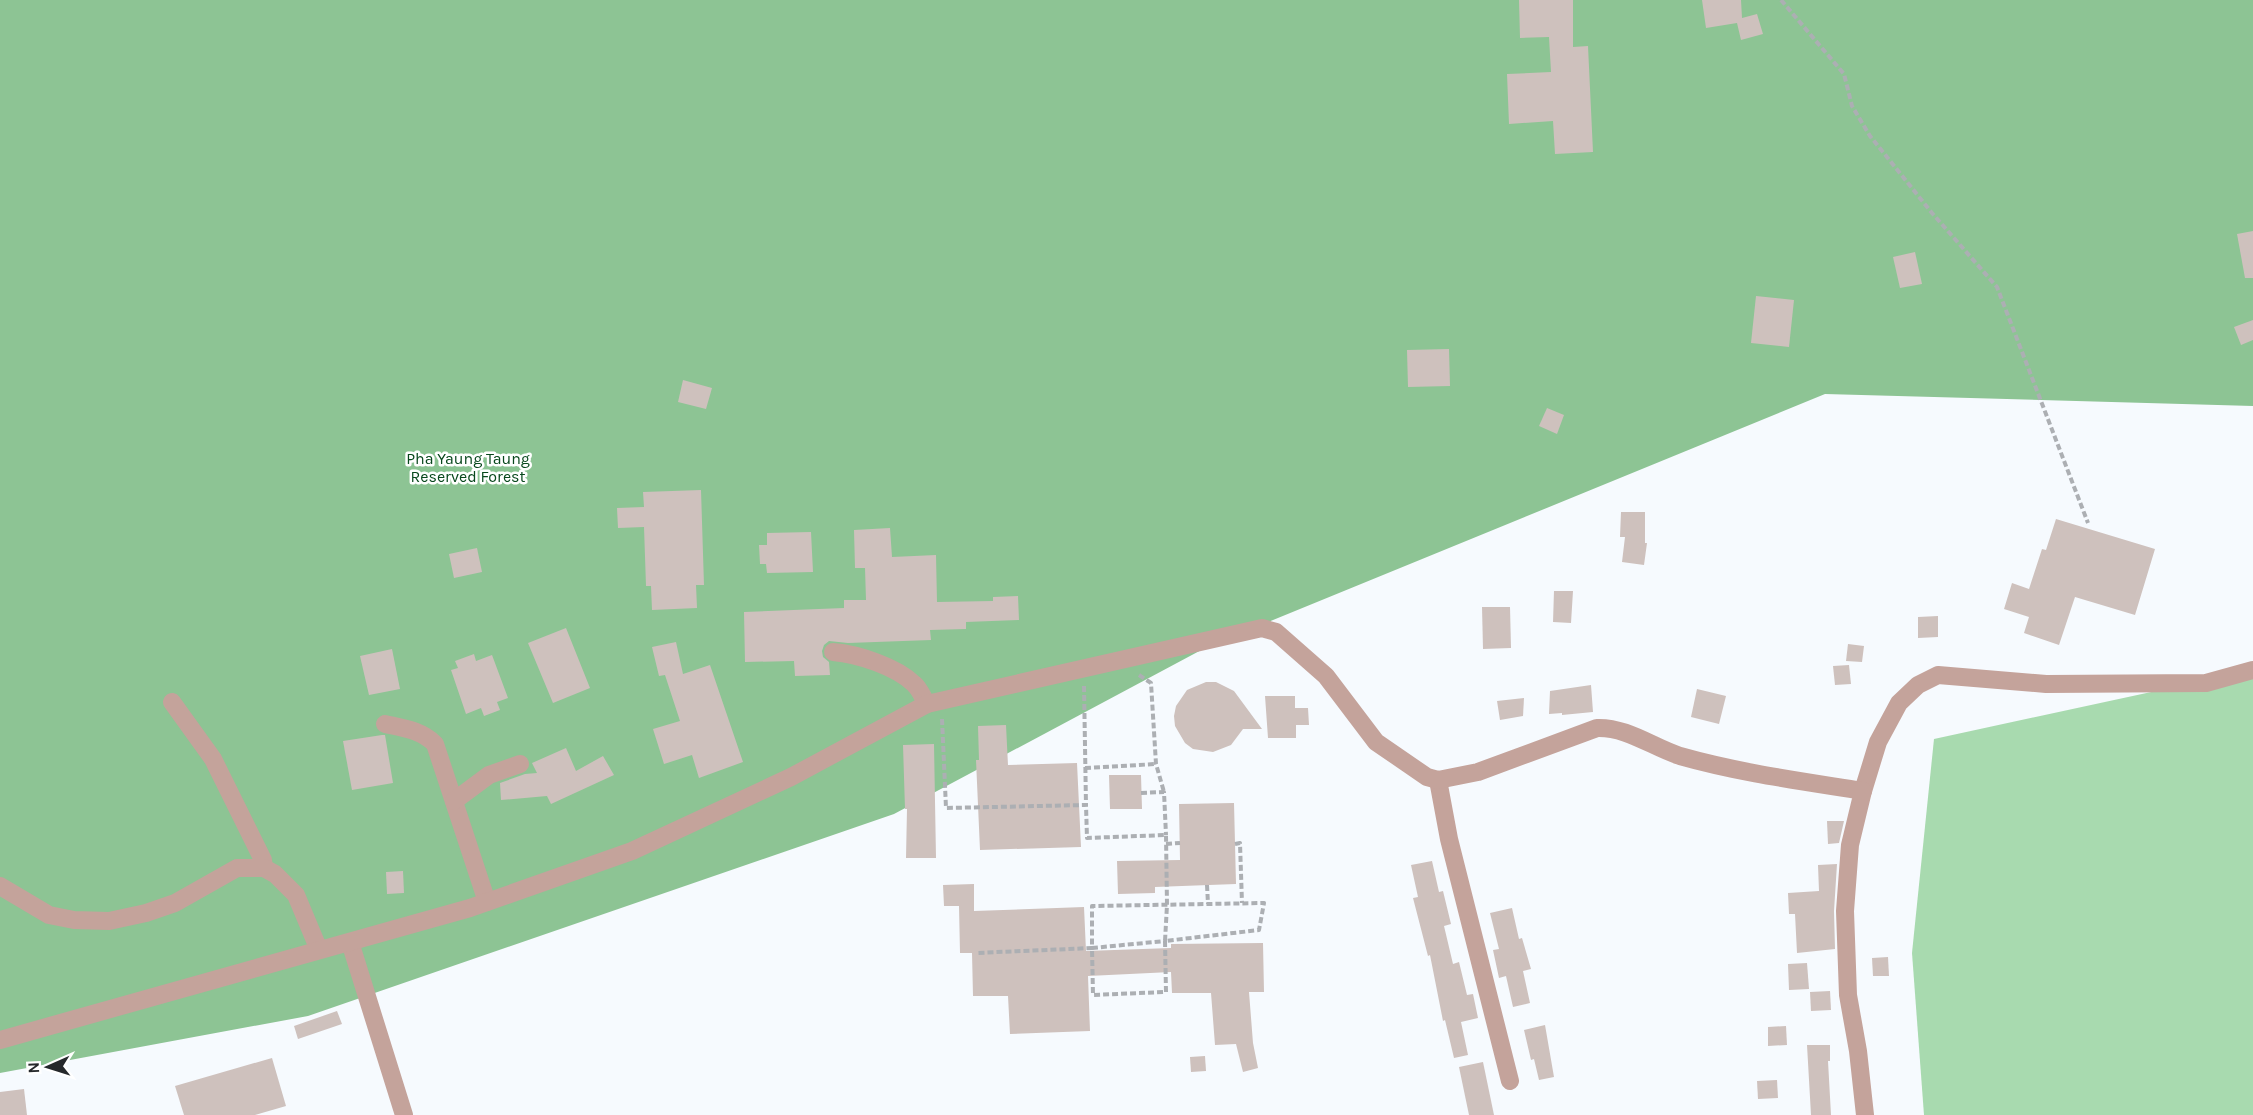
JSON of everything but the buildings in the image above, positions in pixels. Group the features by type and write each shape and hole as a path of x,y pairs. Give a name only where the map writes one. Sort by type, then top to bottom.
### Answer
{"street":[{"path":"0,1040 487,902 632,851 934,708 1262,628 1282,636 1326,676 1376,742 1427,777 1438,780 1478,772 1598,728 1608,728 1619,730 1678,755 1740,771 1863,791"},
{"path":"833,652 848,653 896,670 916,685 934,708"},
{"path":"1865,1115 1858,1051 1848,995 1845,911 1850,845 1878,742 1899,703 1918,685 1938,675 2046,684 2206,683 2253,670"},
{"path":"172,702 213,759 263,861 264,868"},
{"path":"385,724 416,731 427,736 435,744 487,902"},
{"path":"454,801 489,775 520,764"},
{"path":"1438,780 1449,839 1510,1081"},
{"path":"0,886 49,915 74,920 109,921 146,913 175,903 237,868 264,868 275,874 296,895 319,950"},
{"path":"350,942 399,1113"}],"path":[{"path":"1781,0 1844,74 1852,106 1870,136 1932,213 1997,286 2088,523"},
{"path":"976,952 1092,948 1165,941 1259,930 1264,903 1242,903 1167,905 1092,906 1092,948 1093,995 1166,992 1165,941 1167,905 1164,792 1156,764 1150,683 1136,672"},
{"path":"1073,686 1084,684 1087,838 1166,835"},
{"path":"934,708 946,808 1086,805"},
{"path":"1085,768 1156,764"},
{"path":"1141,793 1164,792"},
{"path":"1166,843 1180,843"},
{"path":"1235,844 1240,843 1242,903"},
{"path":"1207,885 1208,904"}],"green space":[{"name":"Pha Yaung Taung Reserved Forest","path":"0,0 2253,0 2253,406 1825,394 1205,648 894,814 308,1016 0,1073"},
{"path":"2253,670 2253,1115 1924,1115 1912,953 1934,739"}]}
